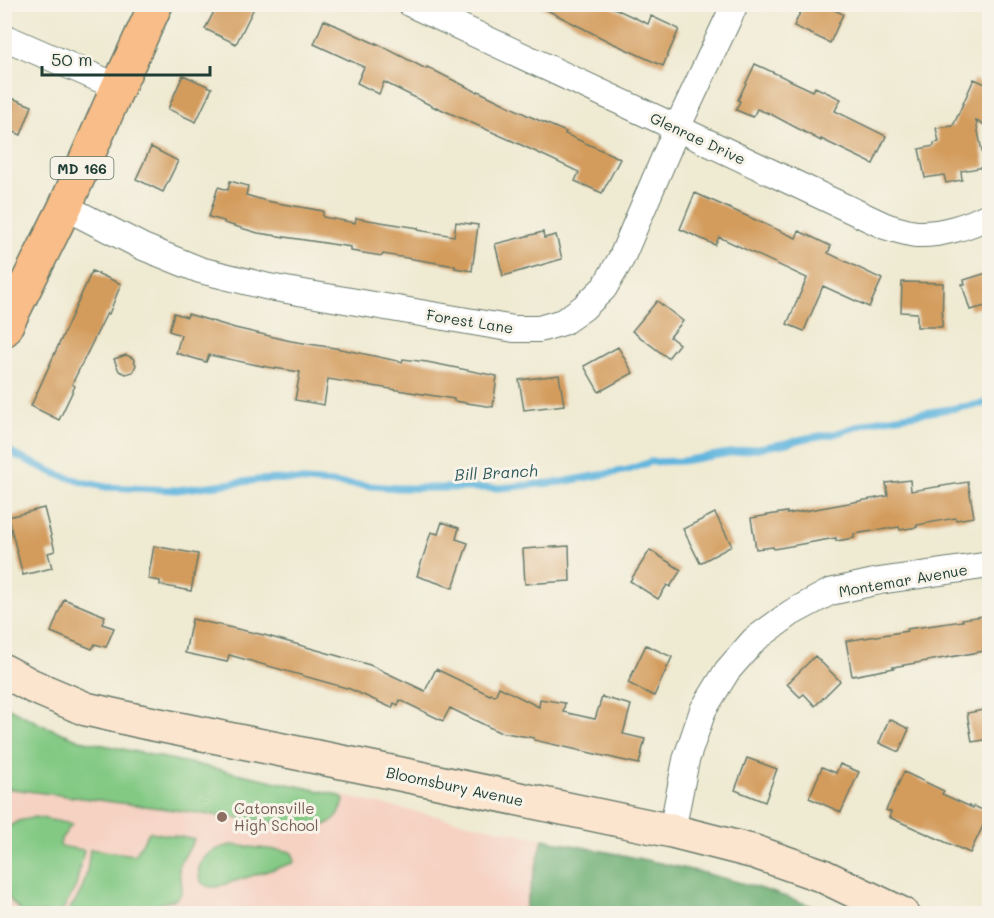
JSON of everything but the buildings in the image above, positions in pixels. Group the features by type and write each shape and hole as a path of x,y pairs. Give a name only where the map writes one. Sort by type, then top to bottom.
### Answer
{"main road":[{"name":"MD 166","path":"4,330 65,207 156,4"},
{"name":"Bloomsbury Avenue","path":"4,671 32,686 86,709 672,831 755,852 821,875 902,914"}],"street":[{"name":"Glenrae Drive","path":"411,4 885,226 917,234 948,231 977,222 990,215"},
{"name":"Forest Lane","path":"65,207 143,247 200,270 280,290 514,329 539,329 563,322 583,308 604,288 621,259 677,128 735,4"},
{"path":"4,37 118,87"},
{"name":"Montemar Avenue","path":"672,831 686,760 703,710 727,670 754,640 791,613 830,592 879,581 990,565"}],"shaded area":[{"name":"Catonsville High School","path":"4,706 80,740 712,875 796,900 829,913 5,913"}],"green space":[{"path":"5,706 40,724 80,740 335,794 344,800 343,806 334,820 313,828 5,788"},
{"path":"35,817 72,824 61,839 60,846 84,850 76,886 61,913 23,913 5,892 5,829 18,821"},
{"path":"149,832 194,839 179,866 182,891 176,899 129,913 67,913 82,888 90,849 135,855"},
{"path":"543,839 724,878 829,913 524,913"},
{"path":"231,845 288,851 292,853 295,860 293,863 216,887 204,884 199,875 203,859 213,851"}],"waterway":[{"name":"Bill Branch","path":"4,447 17,456 57,474 106,487 177,490 278,479 399,488 499,488 561,482 628,470 650,462 682,461 782,444 834,434 878,420 990,401"}],"place":[{"name":"Catonsville High School","path":"222,817"}]}
